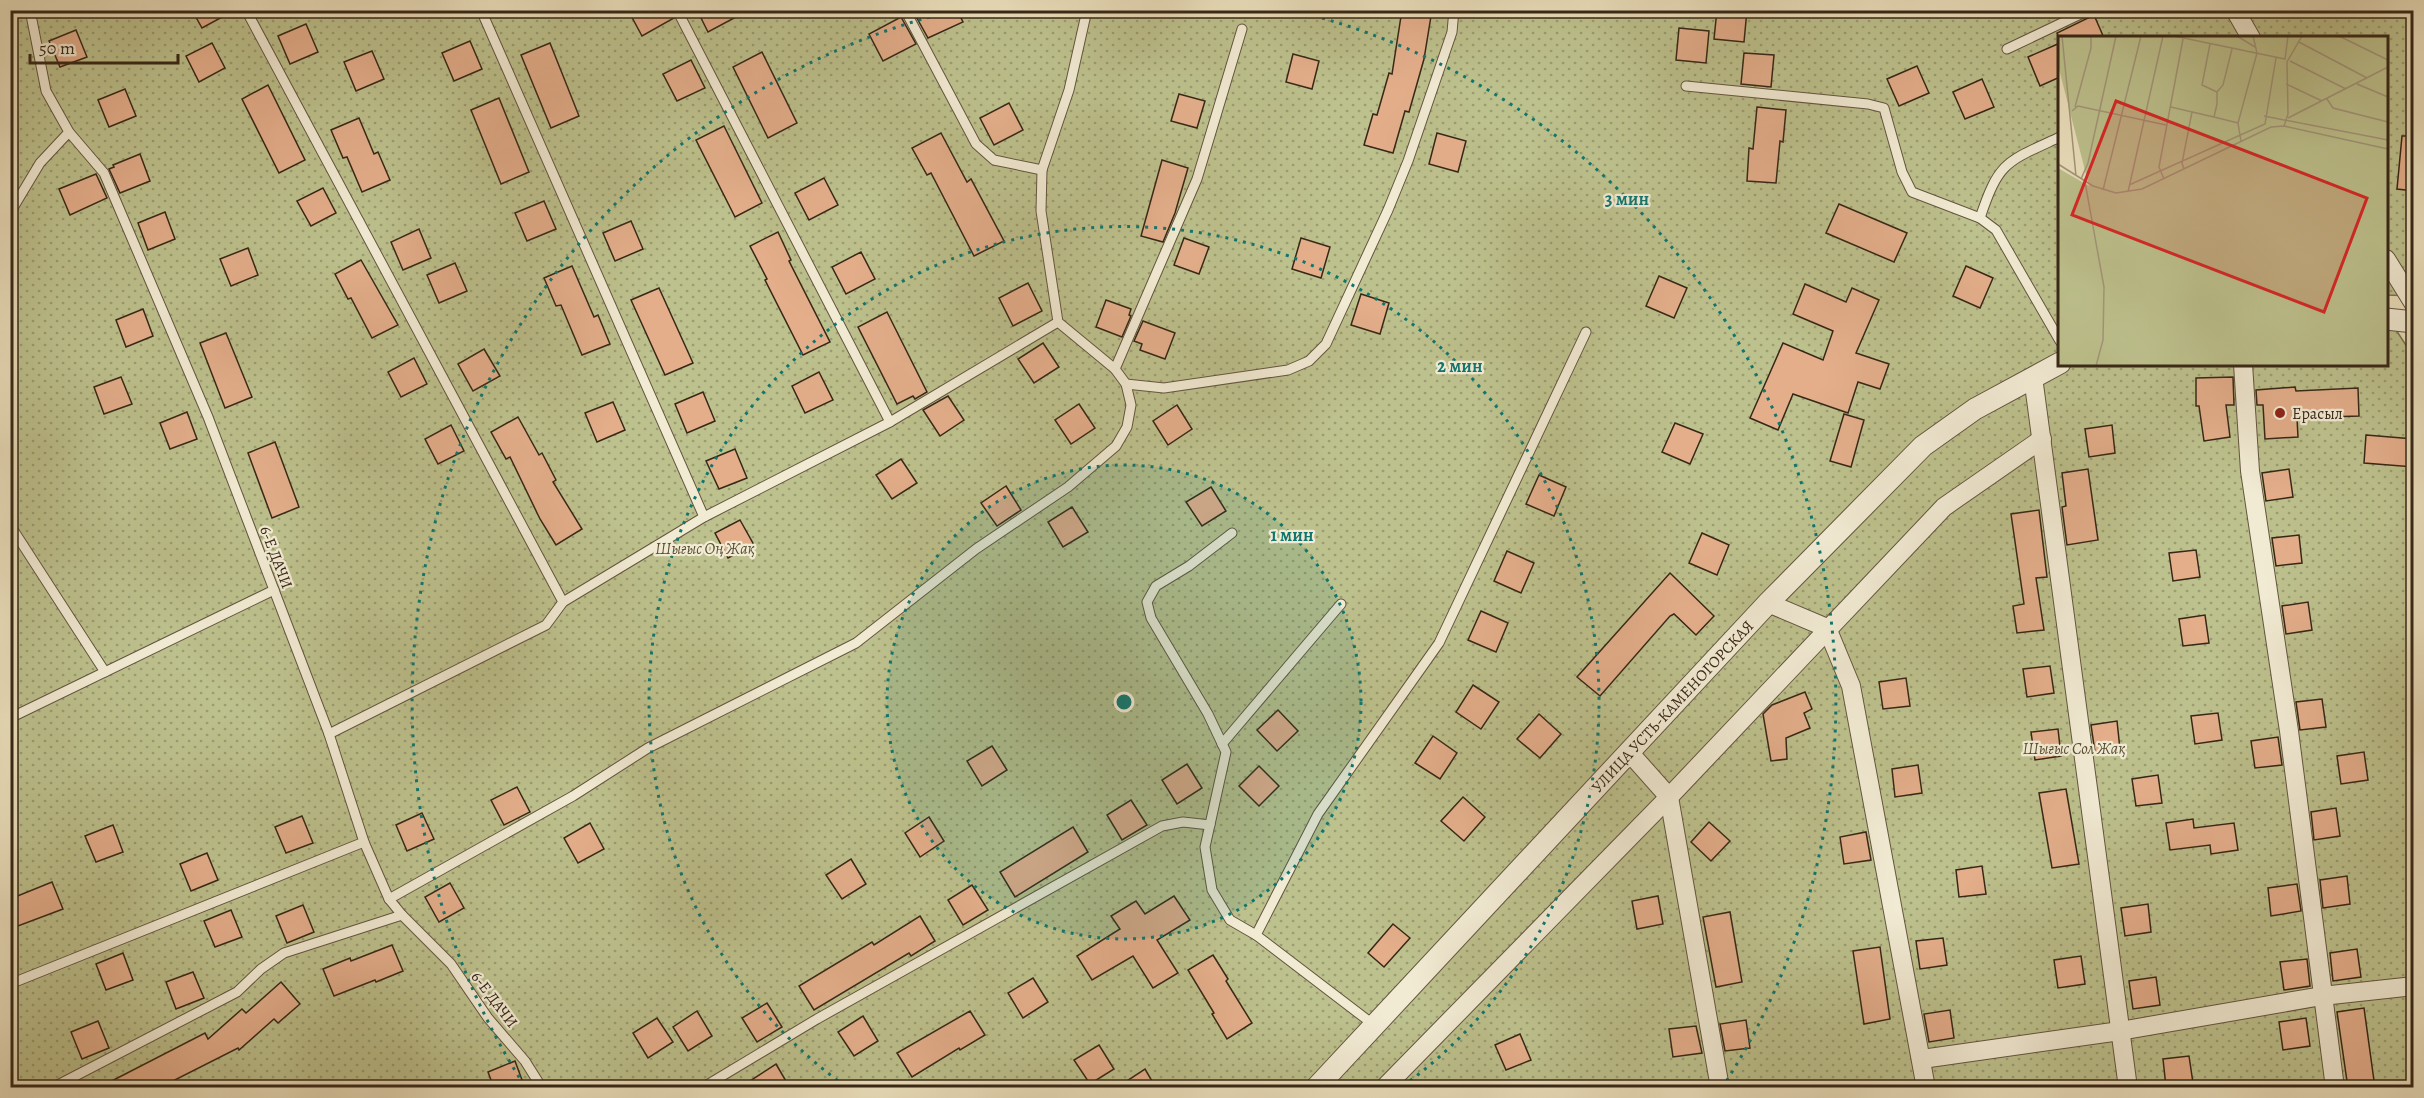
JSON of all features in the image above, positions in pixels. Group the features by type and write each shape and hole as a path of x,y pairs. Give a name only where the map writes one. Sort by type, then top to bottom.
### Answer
{"street":[{"path":"2235,10 2250,36"},
{"path":"2388,262 2414,304"},
{"path":"2388,319 2414,322"},
{"name":"УЛИЦА УСТЬ-КАМЕНОГОРСКАЯ","path":"1316,1088 1768,603 1923,446 1975,409 2058,364"},
{"path":"2244,366 2250,471 2289,731 2335,1088"},
{"path":"2033,377 2128,1088"},
{"path":"1384,1088 1669,797 1944,507 2042,439"},
{"path":"1768,603 1827,628 1853,696 1926,1088"},
{"path":"1629,752 1669,797 1720,1088"},
{"path":"1922,1059 2120,1031 2322,996 2414,986"}],"lane":[{"name":"6-Е ДАЧИ","path":"30,10 46,91 69,132 104,173 208,417 329,734 364,842 389,899 451,964 488,1018 525,1061 542,1088"},
{"path":"246,10 563,602"},
{"path":"481,10 704,517"},
{"path":"677,10 890,422"},
{"path":"904,10 976,144 994,160 1042,170"},
{"path":"389,899 573,796 648,748 856,643 976,549 1068,487 1116,446 1127,427 1131,405 1126,384 1115,369 1058,322 1041,211 1042,170 1069,90 1087,10"},
{"path":"1126,384 1164,388 1288,370 1309,361 1326,344 1408,161 1452,32 1455,10"},
{"path":"2007,49 2089,10"},
{"path":"1115,369 1197,179 1242,29"},
{"path":"1686,86 1868,104 1884,108 1902,172 1912,192 1980,218 1996,230 2058,338"},
{"path":"10,213 40,163 69,132"},
{"path":"1980,218 1991,186 2003,167 2019,155 2058,138"},
{"path":"329,734 546,626 563,602 704,517 890,422 1058,322"},
{"path":"1256,935 1318,814 1439,643 1586,332"},
{"path":"10,525 105,672"},
{"path":"1232,533 1189,566 1156,586 1147,602 1151,618 1208,714 1226,752 1205,847 1212,890 1230,920 1256,935 1374,1025"},
{"path":"10,718 274,590"},
{"path":"1222,744 1341,603"},
{"path":"702,1088 817,1019 1162,826 1182,822 1210,825"},
{"path":"10,984 364,842"},
{"path":"52,1088 237,992 261,969 285,953 402,915"}],"green space":[{"name":"Шығыс Оң Жақ","path":"10,11 2413,11 2413,296 2388,295 2388,36 2058,36 2058,366 2388,366 2388,318 2413,356 2413,1087 11,1087"}],"building":[{"path":"192,10 235,10 202,28"},
{"path":"628,10 670,10 674,18 642,36"},
{"path":"697,10 749,10 708,32"},
{"path":"957,10 963,22 928,38 913,11"},
{"path":"1402,10 1432,10 1424,59 1409,112 1405,111 1393,153 1364,145 1373,114 1377,115 1389,73 1392,74"},
{"path":"1717,10 1747,10 1744,42 1714,39"},
{"path":"2094,15 2103,36 2058,36 2057,33"},
{"path":"901,17 916,44 883,61 869,34"},
{"path":"306,24 318,52 290,64 278,36"},
{"path":"1679,28 1709,31 1706,63 1676,60"},
{"path":"76,30 87,57 60,67 49,41"},
{"path":"470,41 482,69 454,81 442,53"},
{"path":"212,43 225,68 199,82 186,56"},
{"path":"550,43 579,116 551,128 521,55"},
{"path":"2058,44 2058,78 2040,86 2028,57"},
{"path":"372,51 384,79 356,91 344,62"},
{"path":"762,52 797,123 768,138 733,67"},
{"path":"1744,53 1774,55 1771,87 1741,84"},
{"path":"1293,54 1319,61 1312,89 1286,82"},
{"path":"691,60 705,88 677,101 663,74"},
{"path":"1917,66 1929,93 1899,106 1887,79"},
{"path":"1982,79 1994,107 1965,119 1953,92"},
{"path":"268,85 305,160 279,173 242,99"},
{"path":"125,89 136,116 109,127 98,100"},
{"path":"1179,94 1205,101 1197,128 1171,121"},
{"path":"499,98 529,172 501,184 471,110"},
{"path":"1009,103 1023,130 994,145 980,118"},
{"path":"1757,107 1786,110 1776,183 1747,181 1749,148 1753,149"},
{"path":"359,118 374,154 378,152 390,180 362,192 347,157 343,158 331,130"},
{"path":"724,126 762,203 735,217 696,140"},
{"path":"941,133 967,182 971,179 1004,241 974,256 931,173 927,175 912,148"},
{"path":"1437,133 1466,141 1458,172 1429,164"},
{"path":"2402,136 2414,136 2414,191 2397,189"},
{"path":"140,154 150,181 120,193 109,169 114,167 113,165"},
{"path":"1162,160 1188,168 1175,213 1163,242 1141,236"},
{"path":"96,174 107,198 70,215 59,189"},
{"path":"824,178 838,205 809,220 795,193"},
{"path":"323,188 336,213 311,226 297,201"},
{"path":"544,201 556,229 527,241 515,213"},
{"path":"1839,204 1907,233 1894,262 1826,233"},
{"path":"165,212 175,239 148,250 138,223"},
{"path":"631,221 643,249 615,261 603,233"},
{"path":"419,229 431,258 403,270 391,242"},
{"path":"778,232 791,260 789,261 830,342 803,355 750,246"},
{"path":"1184,238 1209,247 1199,274 1174,265"},
{"path":"1301,238 1330,247 1321,278 1292,269"},
{"path":"248,248 258,275 231,286 220,259"},
{"path":"861,252 875,279 846,294 832,267"},
{"path":"361,260 398,325 372,338 351,298 348,299 335,274"},
{"path":"455,263 467,291 439,303 427,275"},
{"path":"572,266 594,317 598,315 610,344 582,355 561,305 556,306 544,278"},
{"path":"1966,266 1993,278 1980,308 1953,296"},
{"path":"1659,276 1687,288 1674,318 1646,306"},
{"path":"1028,283 1042,311 1013,326 999,298"},
{"path":"1805,284 1846,302 1852,288 1879,300 1856,353 1889,364 1880,389 1858,382 1848,413 1793,394 1778,430 1750,418 1783,343 1823,360 1833,331 1793,314"},
{"path":"659,288 693,363 665,375 631,300"},
{"path":"1361,294 1389,303 1380,334 1351,325"},
{"path":"1106,300 1131,309 1129,315 1131,316 1122,337 1096,327"},
{"path":"143,309 153,336 126,347 116,320"},
{"path":"887,312 927,392 915,399 913,396 897,404 858,327"},
{"path":"1143,321 1175,333 1165,359 1140,350 1142,344 1134,341"},
{"path":"226,333 252,397 225,408 200,343"},
{"path":"1043,343 1059,367 1034,383 1018,359"},
{"path":"484,349 500,376 473,391 458,364"},
{"path":"414,358 427,384 401,397 388,372"},
{"path":"819,372 833,400 805,413 792,386"},
{"path":"121,377 132,404 104,414 94,387"},
{"path":"2233,377 2234,405 2226,405 2230,437 2204,441 2199,406 2196,406 2196,378"},
{"path":"2295,387 2296,391 2358,388 2359,416 2297,418 2298,437 2265,439 2263,405 2257,405 2256,390"},
{"path":"703,392 715,421 687,433 675,404"},
{"path":"948,396 964,420 940,436 923,410"},
{"path":"613,402 625,430 597,442 585,413"},
{"path":"1079,404 1095,428 1071,444 1055,420"},
{"path":"1177,405 1192,429 1168,445 1153,421"},
{"path":"187,412 197,439 170,449 160,423"},
{"path":"1844,414 1864,420 1851,467 1830,461"},
{"path":"518,417 539,455 542,453 556,480 553,482 582,529 556,545 540,519 510,457 506,459 491,432"},
{"path":"1675,423 1703,434 1690,464 1662,452"},
{"path":"451,425 464,451 438,464 425,439"},
{"path":"2112,425 2115,453 2089,457 2085,429"},
{"path":"2366,435 2414,439 2414,467 2364,463"},
{"path":"275,442 299,507 272,518 248,453"},
{"path":"735,449 747,478 719,489 706,461"},
{"path":"901,459 917,483 892,499 876,475"},
{"path":"2088,469 2098,540 2067,545 2062,507 2066,506 2062,473"},
{"path":"2289,469 2293,497 2266,501 2262,473"},
{"path":"1539,475 1566,487 1554,516 1526,504"},
{"path":"1006,486 1021,510 997,526 981,503"},
{"path":"1211,487 1226,511 1202,526 1186,502"},
{"path":"1072,507 1088,532 1063,547 1048,522"},
{"path":"2039,510 2047,577 2036,578 2044,630 2017,633 2013,606 2024,604 2011,514"},
{"path":"740,520 754,545 728,558 715,533"},
{"path":"1702,533 1729,545 1717,575 1689,563"},
{"path":"2299,535 2302,563 2276,566 2272,538"},
{"path":"2196,550 2200,577 2173,581 2169,553"},
{"path":"1507,551 1534,563 1521,593 1494,581"},
{"path":"1670,573 1714,616 1696,635 1674,614 1670,616 1600,696 1577,677"},
{"path":"2308,602 2312,630 2286,634 2282,606"},
{"path":"1481,611 1508,623 1496,652 1468,640"},
{"path":"2205,615 2209,643 2183,646 2179,619"},
{"path":"2050,666 2054,693 2027,697 2023,669"},
{"path":"1906,678 1910,706 1883,709 1879,682"},
{"path":"1473,685 1499,702 1481,729 1456,712"},
{"path":"1805,692 1812,709 1804,713 1810,728 1786,738 1787,759 1771,761 1763,714 1772,705"},
{"path":"2322,699 2326,727 2300,730 2296,702"},
{"path":"1278,710 1298,731 1277,751 1257,730"},
{"path":"2218,713 2222,740 2195,744 2191,716"},
{"path":"1539,714 1561,734 1540,758 1517,739"},
{"path":"2117,721 2120,749 2095,752 2091,725"},
{"path":"2058,729 2061,756 2035,760 2031,732"},
{"path":"1433,736 1457,753 1440,779 1415,763"},
{"path":"2278,737 2282,765 2255,768 2251,741"},
{"path":"992,746 1007,770 982,786 967,761"},
{"path":"2364,752 2368,780 2341,784 2337,756"},
{"path":"1187,764 1202,788 1177,804 1162,780"},
{"path":"1918,765 1922,793 1895,797 1892,769"},
{"path":"1259,766 1279,786 1259,806 1239,786"},
{"path":"2158,775 2162,803 2136,806 2132,779"},
{"path":"517,787 530,812 504,825 491,800"},
{"path":"2066,789 2079,864 2052,868 2039,793"},
{"path":"1463,797 1485,817 1464,841 1441,821"},
{"path":"1131,800 1147,825 1122,840 1107,815"},
{"path":"2336,808 2340,836 2314,840 2311,812"},
{"path":"422,813 434,839 407,851 396,825"},
{"path":"302,816 313,843 286,853 275,827"},
{"path":"929,817 944,841 920,857 905,833"},
{"path":"2193,819 2194,828 2234,823 2238,850 2211,854 2210,845 2170,850 2166,823"},
{"path":"1709,822 1730,841 1711,861 1691,842"},
{"path":"590,823 604,849 578,863 564,838"},
{"path":"113,825 123,852 96,862 85,836"},
{"path":"1073,827 1088,852 1015,897 1000,872"},
{"path":"1866,832 1871,860 1844,864 1840,837"},
{"path":"207,853 218,880 191,891 180,864"},
{"path":"851,859 866,884 842,899 826,875"},
{"path":"1982,866 1986,894 1959,897 1956,870"},
{"path":"2347,876 2350,904 2323,908 2320,880"},
{"path":"52,882 63,909 10,929 10,899"},
{"path":"450,883 464,908 439,922 425,897"},
{"path":"2297,884 2301,911 2271,916 2268,888"},
{"path":"972,885 988,910 963,925 948,900"},
{"path":"1174,896 1190,920 1157,940 1178,973 1153,988 1133,956 1092,980 1077,956 1120,929 1111,916 1136,901 1145,914"},
{"path":"1658,896 1663,924 1637,929 1632,901"},
{"path":"2148,904 2151,932 2125,936 2121,908"},
{"path":"303,905 314,932 287,943 276,916"},
{"path":"231,910 242,937 215,947 204,921"},
{"path":"1730,912 1742,982 1716,987 1703,917"},
{"path":"920,916 935,941 911,956 909,953 814,1010 799,986 872,942 874,945"},
{"path":"1393,924 1410,938 1384,967 1368,953"},
{"path":"1943,938 1947,965 1920,969 1916,941"},
{"path":"392,945 403,971 334,996 323,969"},
{"path":"1880,947 1890,1019 1864,1024 1853,951"},
{"path":"2357,949 2361,977 2333,981 2330,953"},
{"path":"123,953 133,980 106,990 96,964"},
{"path":"1213,955 1252,1023 1227,1039 1188,970"},
{"path":"2081,956 2085,984 2058,988 2054,960"},
{"path":"2307,959 2310,986 2284,990 2280,962"},
{"path":"193,972 204,998 176,1009 166,982"},
{"path":"2156,977 2160,1005 2133,1009 2129,981"},
{"path":"1033,978 1048,1002 1023,1018 1008,993"},
{"path":"281,982 300,1004 278,1023 274,1019 239,1050 238,1048 159,1088 98,1088 205,1033 208,1039 242,1009 246,1013"},
{"path":"767,1003 782,1027 757,1042 742,1018"},
{"path":"2364,1008 2375,1088 2348,1088 2337,1012"},
{"path":"1950,1010 1954,1038 1929,1042 1924,1014"},
{"path":"697,1011 712,1036 688,1051 673,1027"},
{"path":"970,1011 985,1035 912,1077 897,1053"},
{"path":"863,1016 878,1041 854,1056 838,1032"},
{"path":"657,1018 673,1042 648,1058 633,1033"},
{"path":"2306,1018 2310,1046 2283,1050 2279,1022"},
{"path":"1746,1020 1750,1048 1725,1051 1720,1024"},
{"path":"98,1021 109,1048 82,1059 71,1032"},
{"path":"1696,1026 1702,1053 1673,1057 1669,1029"},
{"path":"1520,1034 1531,1060 1506,1070 1495,1045"},
{"path":"1099,1045 1114,1069 1090,1084 1074,1060"},
{"path":"2189,1056 2193,1083 2166,1087 2163,1059"},
{"path":"515,1061 525,1088 494,1088 488,1072"},
{"path":"776,1064 790,1088 739,1088"},
{"path":"1145,1069 1156,1088 1116,1088"}],"place":[{"name":"Ерасыл","path":"2280,413"}],"park label":[{"name":"Шығыс Сол Жақ","path":"2074,748"}]}
